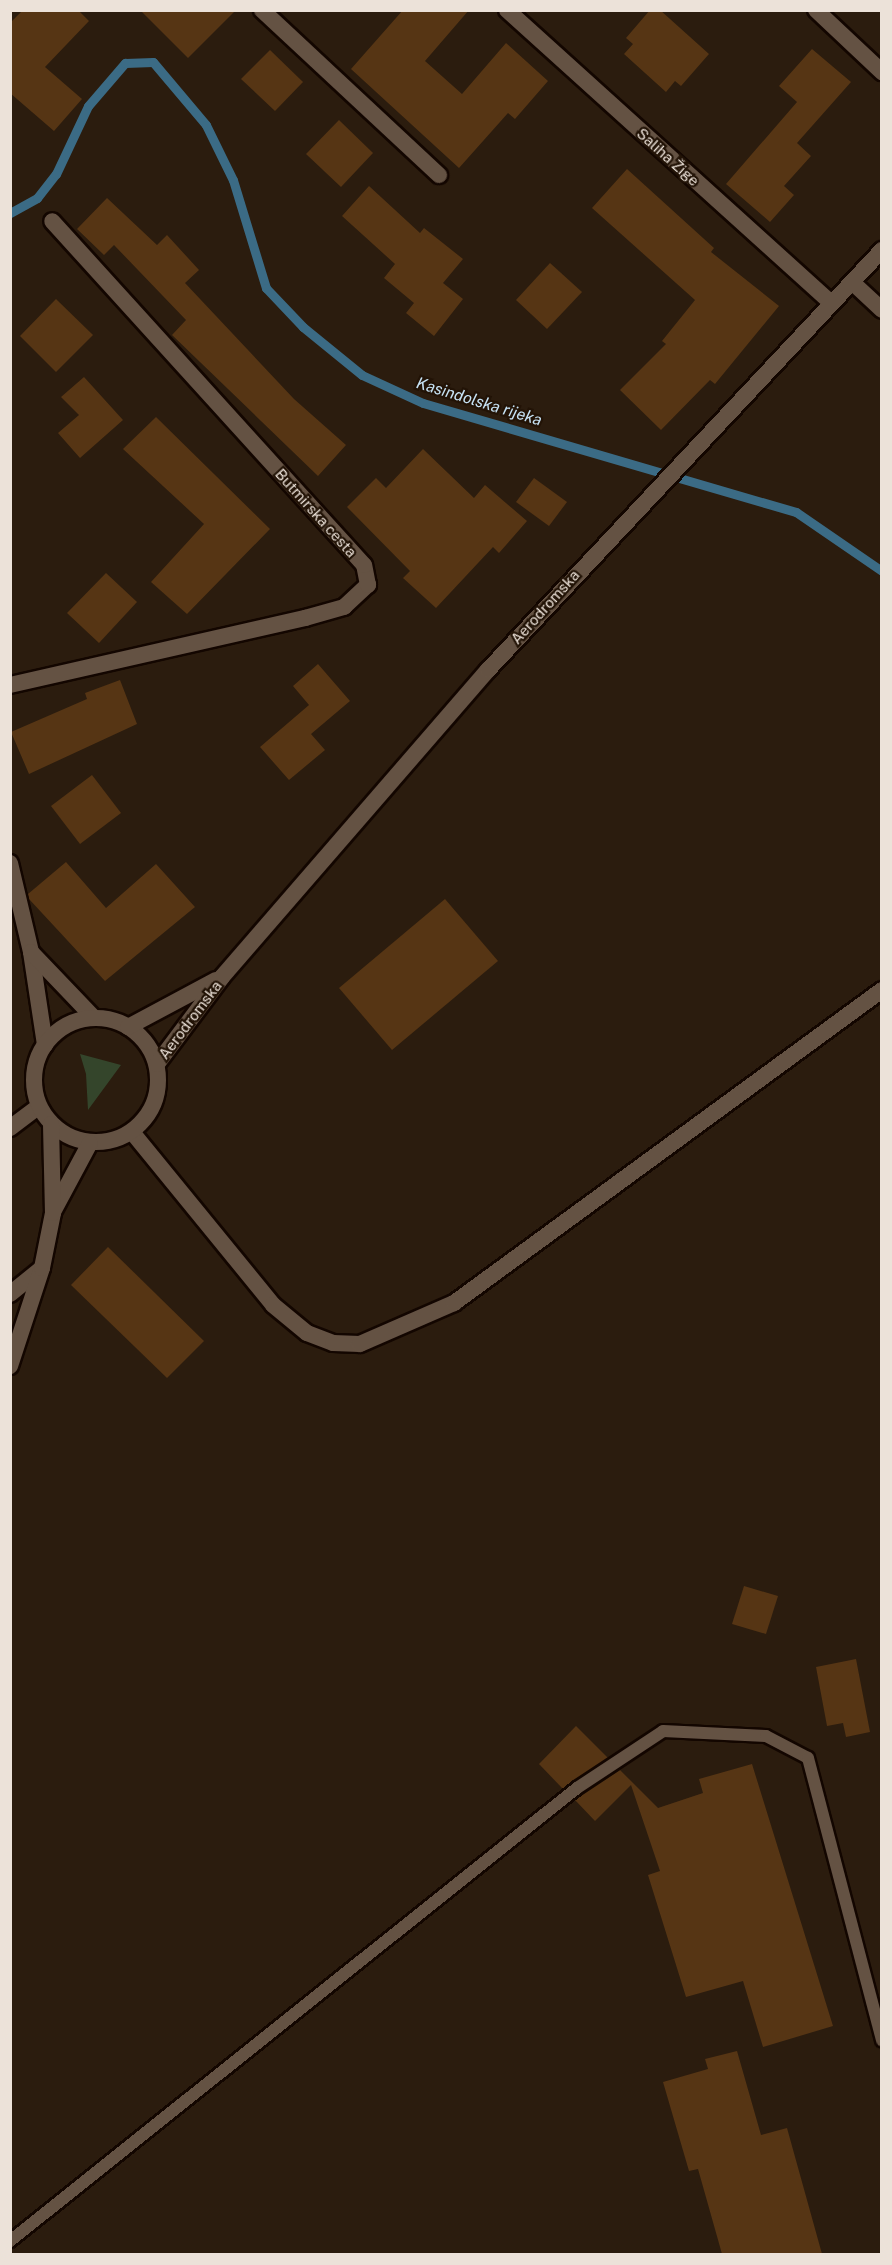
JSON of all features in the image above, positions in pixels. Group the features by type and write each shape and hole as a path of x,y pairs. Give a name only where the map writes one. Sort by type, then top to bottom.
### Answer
{"street":[{"path":"262,10 439,175"},
{"name":"Saliha Žige","path":"507,10 830,302"},
{"path":"816,10 882,72"},
{"name":"Butmirska cesta","path":"10,685 305,618 344,607 368,585 364,565 52,221"},
{"name":"Aerodromska","path":"157,1064 222,977 620,525 882,250"},
{"path":"852,282 882,310"},
{"path":"10,863 32,952 45,1045"},
{"path":"32,952 94,1018 128,1027 142,1038 157,1064 157,1096 148,1116 132,1132 112,1141 90,1143 51,1124 39,1106 35,1064 45,1045 60,1029 94,1018"},
{"name":"Aerodromska","path":"128,1027 222,977"},
{"path":"132,1132 273,1305 307,1333 333,1342 360,1344 454,1303 882,990"},
{"path":"10,1128 39,1106"},
{"path":"10,1366 42,1268 53,1213 51,1124"},
{"path":"53,1213 90,1143"},
{"path":"10,1294 42,1268"}],"lane":[{"path":"10,2241 577,1788 663,1731 766,1736 808,1758 882,2040"}],"green space":[{"path":"80,1054 121,1065 88,1110 86,1074"}],"building":[{"path":"23,10 78,10 89,21 45,67 82,99 54,131 10,93 10,23"},
{"path":"140,10 236,10 188,58"},
{"path":"403,10 469,10 425,61 462,94 506,43 548,81 515,119 508,113 459,168 351,69"},
{"path":"650,10 660,10 709,54 681,86 675,81 666,92 624,54 633,44 626,38"},
{"path":"812,49 851,82 797,143 811,156 784,186 794,195 770,222 726,184 797,102 779,86"},
{"path":"270,50 303,82 275,111 241,79"},
{"path":"339,120 373,153 341,187 306,154"},
{"path":"627,169 714,248 711,252 779,306 715,384 710,380 661,430 620,390 666,344 662,341 695,300 592,208"},
{"path":"369,186 420,233 424,228 463,259 443,283 463,299 434,336 406,313 414,303 384,278 395,264 342,216"},
{"path":"107,198 157,245 167,235 199,270 185,283 294,399 346,445 318,476 172,335 186,320 114,245 104,255 77,229"},
{"path":"550,263 582,292 547,329 516,300"},
{"path":"56,299 93,335 56,372 20,336"},
{"path":"84,377 123,420 80,458 58,433 79,415 61,397"},
{"path":"156,417 270,529 187,614 151,582 204,524 123,449"},
{"path":"423,449 474,498 485,485 527,521 499,553 493,547 436,608 403,578 410,571 347,507 376,478 386,488"},
{"path":"534,478 567,502 549,526 516,502"},
{"path":"106,573 137,602 99,643 67,613"},
{"path":"318,664 350,701 311,734 325,750 289,780 260,747 309,705 293,686"},
{"path":"120,680 137,724 29,774 11,732 87,699 85,693"},
{"path":"92,775 121,813 80,844 51,806"},
{"path":"66,862 106,908 156,864 195,907 105,981 29,899 28,894"},
{"path":"445,899 498,961 392,1050 339,988"},
{"path":"108,1247 204,1341 167,1378 71,1285"},
{"path":"744,1586 778,1596 766,1634 732,1624"},
{"path":"856,1659 870,1732 846,1737 843,1723 827,1726 816,1667"},
{"path":"576,1726 608,1758 563,1789 539,1764"},
{"path":"752,1764 833,2026 763,2047 743,1981 686,1997 648,1875 660,1871 631,1785 595,1821 575,1800 620,1770 658,1808 703,1793 699,1779"},
{"path":"737,2051 761,2135 787,2128 822,2254 722,2254 698,2169 689,2171 663,2082 708,2069 705,2059"}],"waterway":[{"name":"Kasindolska rijeka","path":"10,213 37,198 56,174 88,106 125,63 153,62 206,125 233,180 266,288 303,327 362,375 423,403 796,512 882,571"}]}
